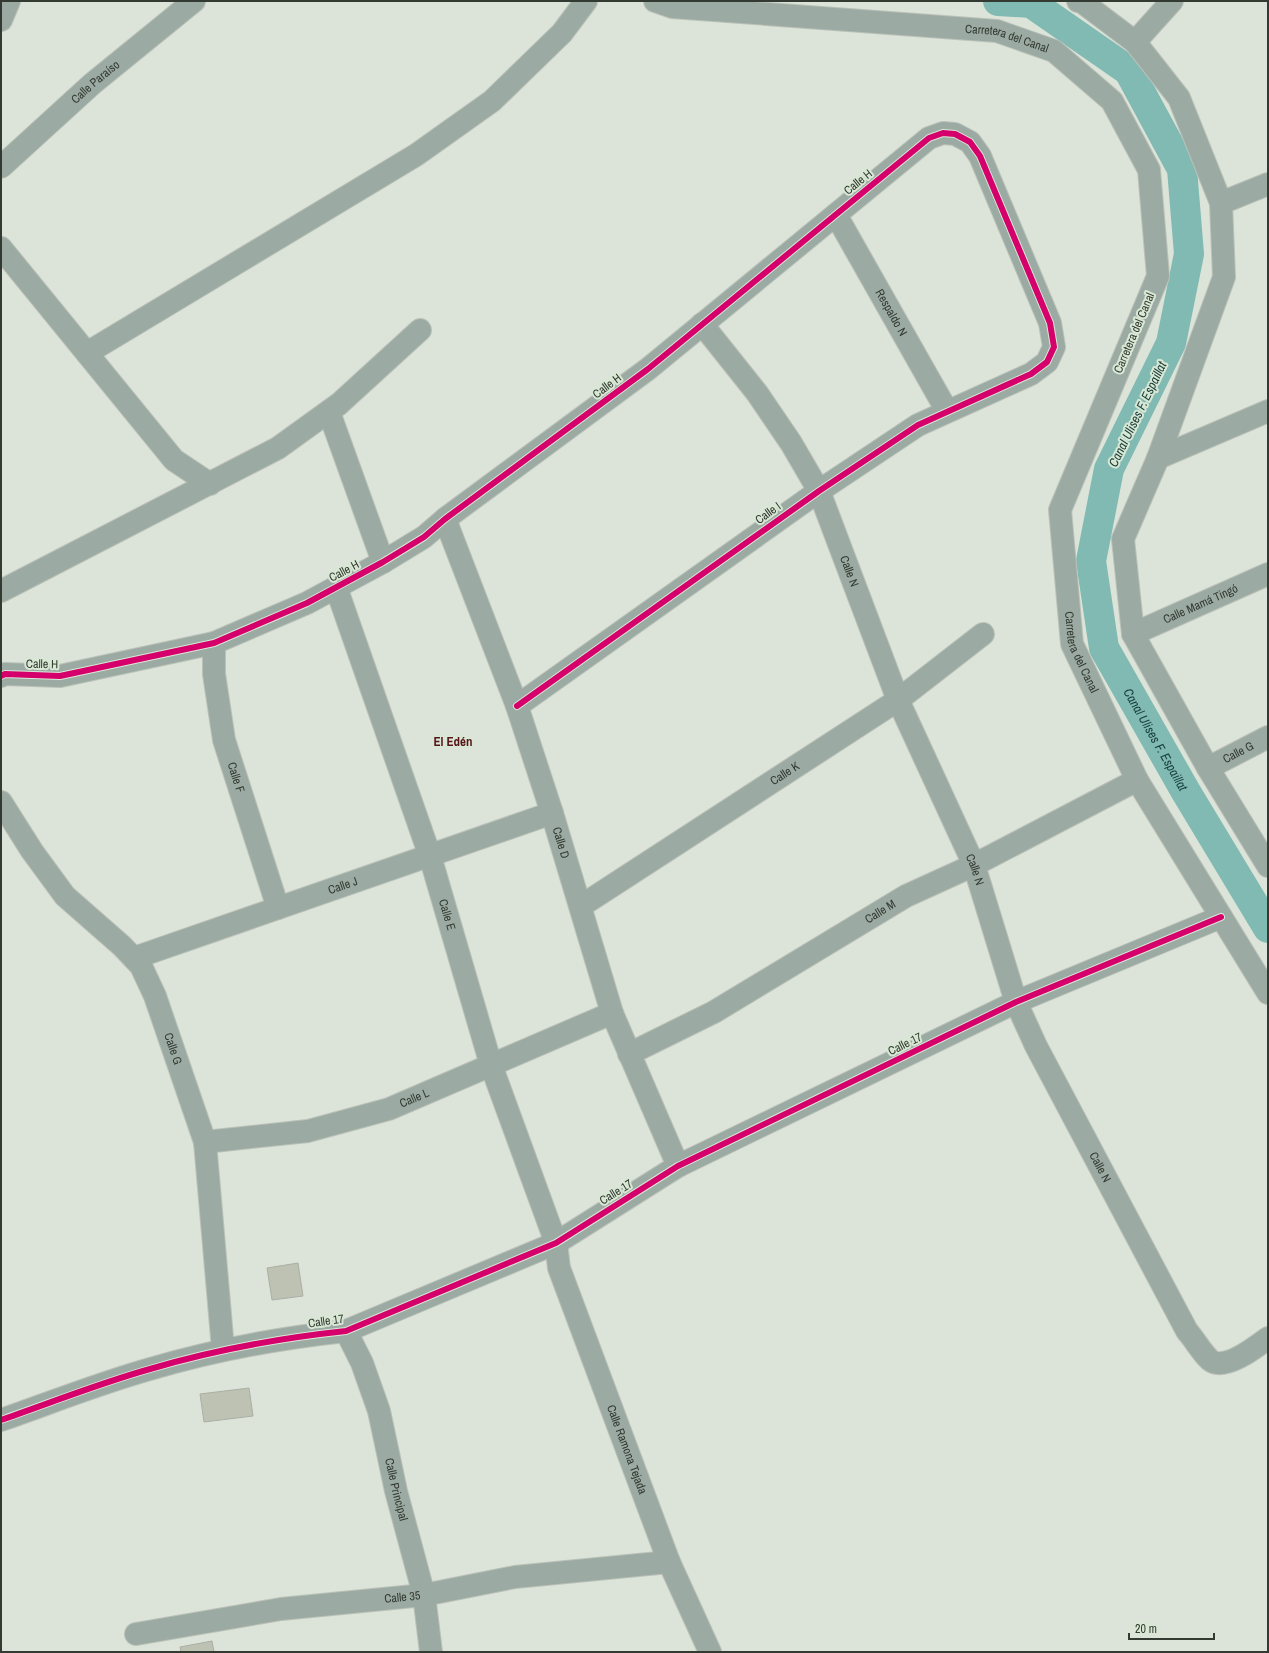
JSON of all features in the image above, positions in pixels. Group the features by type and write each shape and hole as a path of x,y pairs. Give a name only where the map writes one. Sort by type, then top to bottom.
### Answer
{"street":[{"path":"1,20 9,1"},
{"name":"Calle Paraíso","path":"1,167 92,84 194,1"},
{"path":"86,353 416,155 492,101 562,33 586,1"},
{"name":"Carretera del Canal","path":"655,1 672,7 997,31 1054,51 1112,101 1149,170 1158,276 1060,510 1072,644 1137,780 1268,993"},
{"path":"1078,1 1082,2 1135,42 1179,98 1221,203 1224,276 1158,458 1123,539 1133,634 1208,768 1268,866"},
{"path":"1135,42 1172,1"},
{"name":"Calle H","path":"1,676 6,674 60,676 214,643 307,603 383,562 424,537 445,519 648,369 929,138 943,133 955,134 970,142 980,156 1050,322 1054,347 1047,362"},
{"path":"1221,203 1268,184"},
{"name":"Respaldo N","path":"836,215 947,411"},
{"path":"1,248 174,460 210,484"},
{"name":"Calle N","path":"702,324 757,393 791,444 818,490 898,700 974,865 1016,1002 1036,1046 1188,1331 1211,1361 1221,1364 1246,1354 1268,1338"},
{"path":"1,591 278,448 339,404 420,330"},
{"name":"Calle I","path":"517,706 818,490 918,425 1031,374 1047,362"},
{"path":"1158,458 1268,411"},
{"path":"329,412 383,562"},
{"name":"Calle D","path":"445,519 517,706 581,906 597,967 612,1013 678,1166"},
{"name":"Calle Mamá Tingó","path":"1133,634 1268,574"},
{"name":"Calle E","path":"336,587 430,856 491,1065 556,1243"},
{"name":"Calle K","path":"581,906 898,700 983,634"},
{"name":"Calle F","path":"214,643 214,674 224,740 278,908"},
{"name":"Calle G","path":"1208,768 1268,737"},
{"name":"Calle M","path":"629,1054 714,1012 906,896 974,865 1137,780"},
{"name":"Calle G","path":"1,802 32,851 65,896 134,958 141,966 155,996 204,1142 223,1350"},
{"name":"Calle J","path":"134,958 552,813"},
{"name":"Calle 17","path":"1,1420 149,1369 223,1350 311,1334 346,1331 556,1243 678,1166 1016,1002 1221,918"},
{"name":"Calle L","path":"204,1142 308,1131 389,1109 612,1013"},
{"name":"Calle Ramona Tejada","path":"556,1243 561,1275 669,1562 710,1652"},
{"name":"Calle Principal","path":"346,1331 362,1363 379,1411 396,1491 424,1595 431,1652"},
{"name":"Calle 35","path":"136,1634 281,1609 424,1595 515,1577 669,1562"}],"building":[{"path":"298,1263 303,1296 272,1300 267,1268"},
{"path":"249,1388 253,1416 204,1422 200,1394"},
{"path":"212,1641 214,1652 181,1652 180,1647"}],"waterway":[{"name":"Canal Ulises F. Espaillat","path":"998,1 1031,3 1129,71 1182,169 1189,254 1171,343 1109,469 1091,561 1104,648 1186,792 1268,928"}],"cycle path":[{"path":"1,676 5,674 60,676 214,643 307,603 383,562 424,537 445,519 648,369 929,138 943,133 955,134 970,142 980,156 1050,323 1054,347 1047,362 1031,374 918,425 819,491 517,706"},
{"path":"1,1420 113,1380 174,1362 247,1346 297,1337 346,1331 556,1243 678,1166 1016,1002 1221,917"}],"district":[{"name":"El Edén","path":"453,741"}]}
